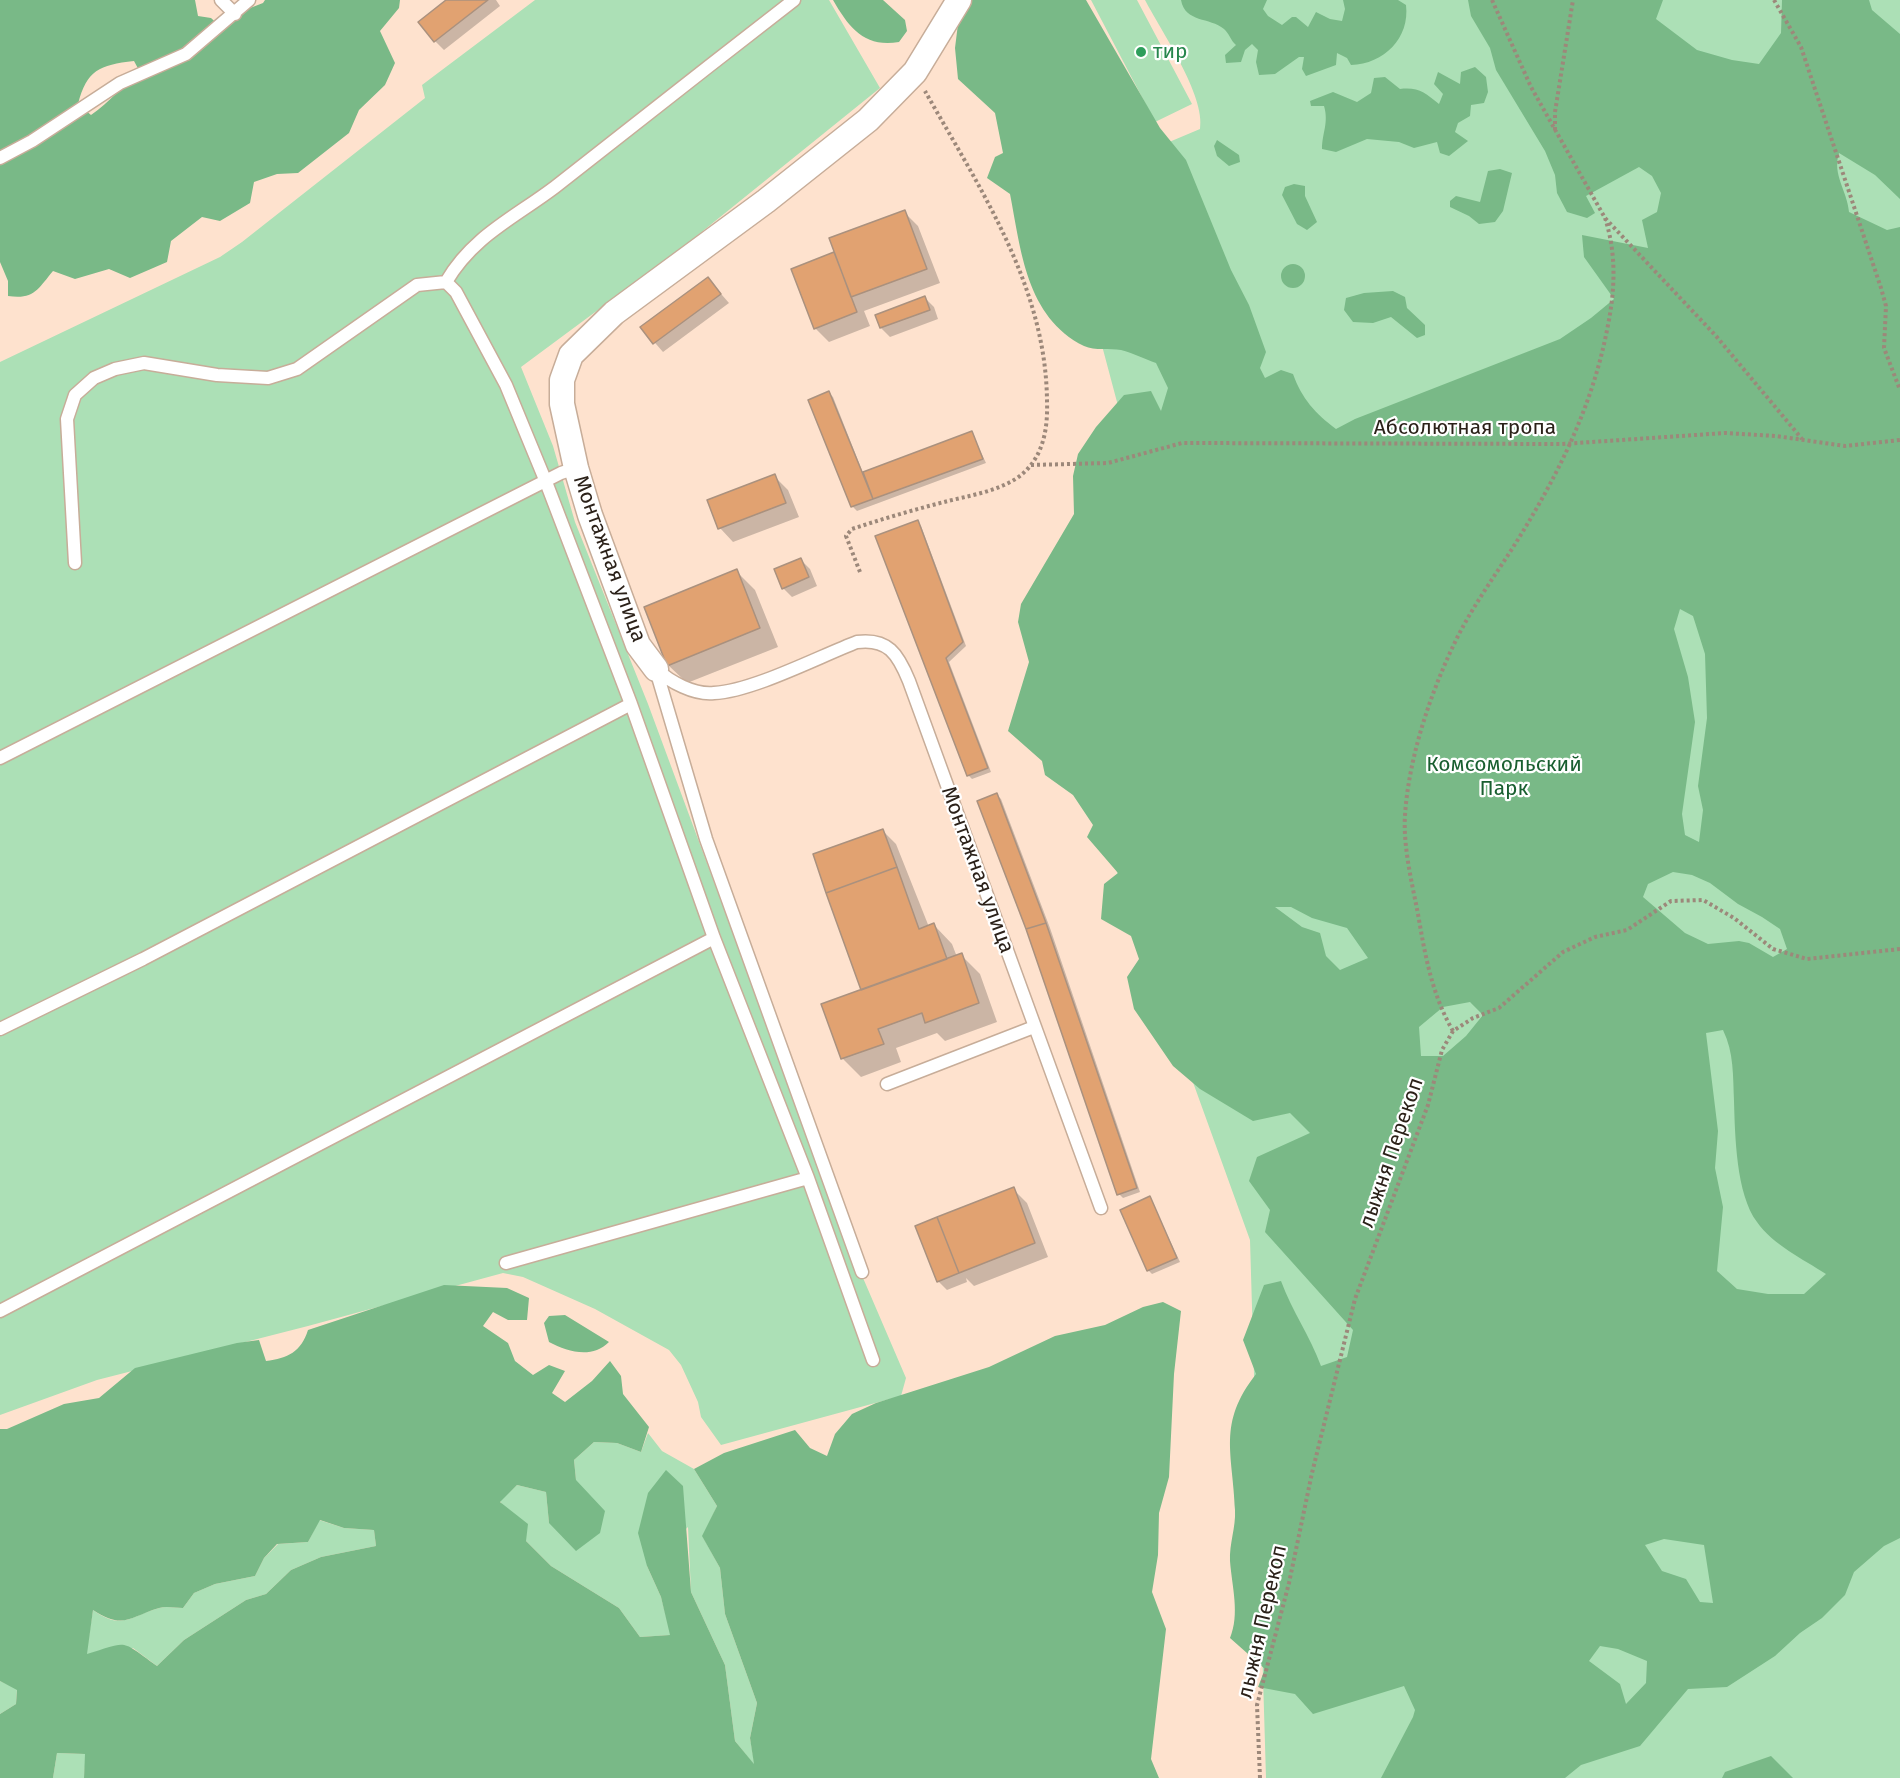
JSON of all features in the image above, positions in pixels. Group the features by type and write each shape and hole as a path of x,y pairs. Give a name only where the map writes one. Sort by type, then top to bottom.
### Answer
{"street":[{"name":"Монтажная улица","path":"656,669 638,645 576,468 562,404 562,380 571,355 584,339 614,313 766,201 868,120 915,72 959,0"}],"lane":[{"path":"221,0 235,14"},
{"path":"0,158 32,141 120,83 186,54 249,0"},
{"path":"446,282 457,262 478,240 546,194 794,0"},
{"path":"446,282 456,292 480,333 506,385 546,482 632,704 714,938 808,1178 873,1359"},
{"path":"75,563 67,419 75,395 94,378 115,369 144,363 217,375 268,378 297,369 417,285 446,282"},
{"path":"0,758 576,468"},
{"name":"Монтажная улица","path":"656,669 668,680 712,694 742,688 857,642 873,640 886,646 903,666 1101,1208"},
{"path":"656,669 706,839 862,1272"},
{"path":"0,1029 144,959 632,704"},
{"path":"0,1311 714,938"},
{"path":"887,1084 1034,1027"},
{"path":"506,1263 808,1178"}],"path":[{"path":"1492,0 1509,42 1555,133 1605,218 1716,336 1803,440"},
{"path":"1555,133 1555,112 1573,0"},
{"path":"1774,0 1801,47 1817,92 1830,140 1886,306 1884,348 1900,390"},
{"path":"860,572 846,536 852,529 986,491 1017,478 1031,465 1043,446 1047,411 1047,373 1029,294 967,160 915,72"},
{"path":"1605,218 1614,257 1610,318 1592,390 1572,443 1517,540 1457,637 1428,711 1409,782 1405,818 1414,894 1436,997 1453,1031 1473,1018 1499,1008 1563,952 1595,937 1627,930 1671,901 1703,900 1773,949 1807,959 1900,949"},
{"name":"Абсолютная тропа","path":"1031,465 1108,463 1182,443 1572,443 1725,433 1845,446 1900,440"},
{"name":"лыжня Перекоп","path":"1260,1778 1257,1705 1289,1583 1312,1473 1355,1299 1428,1105 1442,1050 1453,1031"}],"green space":[{"path":"0,0 195,0 198,16 211,18 222,28 245,10 265,0 400,0 399,8 380,31 395,63 385,85 359,110 349,133 298,173 277,174 254,182 250,203 220,221 202,217 171,241 167,262 130,278 109,269 75,279 53,271 35,292 17,297 8,296 8,281 0,262","holes":["134,61 141,74 91,115 78,104 90,77 103,67"]},
{"path":"535,0 829,0 880,88 683,247 521,367 553,446 575,522 648,704 845,1236 906,1378 901,1396 721,1445 701,1417 698,1402 681,1365 669,1350 595,1309 523,1277 503,1273 97,1380 0,1415 0,362 220,257 425,98 422,85"},
{"path":"833,0 883,0 905,20 907,31 899,42 887,43 867,39 845,19"},
{"name":"Комсомольский Парк","path":"961,0 1086,0 1160,128 1186,160 1231,270 1249,305 1266,352 1260,368 1265,378 1281,370 1293,374 1310,405 1336,429 1355,419 1560,339 1591,318 1614,299 1584,257 1582,235 1648,248 1642,220 1657,212 1661,193 1652,176 1639,167 1586,196 1595,213 1587,218 1567,212 1557,193 1555,175 1545,151 1496,70 1490,48 1471,16 1468,0 1663,0 1656,19 1697,50 1732,60 1759,64 1781,33 1782,0 1869,0 1872,10 1900,34 1900,199 1875,175 1839,153 1837,168 1849,212 1887,230 1900,227 1900,1538 1884,1546 1854,1572 1845,1595 1822,1618 1800,1633 1775,1656 1727,1687 1688,1689 1640,1746 1581,1765 1565,1778 1381,1778 1415,1710 1404,1686 1313,1714 1295,1694 1258,1687 1265,1669 1230,1638 1235,1610 1230,1555 1235,1516 1230,1439 1236,1408 1256,1374 1243,1340 1264,1285 1281,1281 1321,1366 1347,1357 1353,1330 1265,1232 1270,1210 1249,1181 1257,1157 1310,1133 1290,1113 1253,1121 1200,1089 1173,1066 1134,1009 1127,977 1139,959 1131,936 1101,919 1104,884 1118,873 1087,837 1093,825 1073,795 1045,775 1042,761 1008,731 1029,662 1018,622 1021,604 1074,514 1073,476 1078,454 1096,427 1124,395 1151,391 1161,411 1168,388 1156,363 1121,350 1084,346 1065,333 1050,318 1038,300 1023,259 1010,194 987,178 995,157 1003,153 995,113 958,79 955,48","holes":["1680,609 1693,616 1705,654 1707,718 1698,786 1703,810 1699,842 1685,835 1682,814 1695,722 1688,677 1674,629","1673,872 1692,875 1710,883 1738,904 1780,929 1787,949 1773,957 1749,943 1739,941 1708,944 1685,933 1643,897 1648,884","1275,907 1291,907 1312,918 1347,928 1368,958 1340,970 1326,956 1320,933 1302,927","1470,1002 1483,1015 1466,1036 1443,1056 1421,1056 1419,1027 1443,1007","1723,1030 1727,1038 1732,1065 1736,1147 1745,1196 1757,1222 1771,1238 1826,1274 1804,1294 1768,1294 1737,1289 1717,1271 1723,1207 1715,1168 1718,1131 1706,1033","1664,1539 1704,1545 1713,1603 1700,1602 1686,1579 1662,1571 1645,1545","1600,1646 1618,1649 1647,1661 1646,1683 1626,1704 1620,1684 1589,1661"]},
{"name":"тир","path":"1091,0 1137,0 1192,104 1155,122"},
{"name":"Комсомольский Парк","path":"1145,0 1900,0 1900,1778 1266,1778 1250,1240 1044,670 1125,432 1060,188 1200,129 1200,115 1189,82"},
{"path":"1181,0 1267,0 1263,9 1268,16 1282,25 1292,17 1296,17 1308,27 1316,12 1330,19 1342,21 1345,9 1343,0 1398,0 1406,5 1406,17 1399,38 1392,47 1374,60 1351,65 1347,58 1337,53 1336,65 1306,76 1302,69 1304,57 1299,57 1275,74 1259,75 1256,62 1258,50 1252,44 1245,50 1241,62 1226,63 1225,55 1236,45 1218,25 1187,13"},
{"path":"1475,67 1486,77 1488,92 1484,103 1471,105 1470,116 1458,123 1455,132 1468,141 1449,156 1440,153 1437,142 1414,148 1399,142 1367,139 1336,152 1322,149 1326,123 1324,106 1311,106 1310,101 1333,92 1357,102 1371,93 1374,78 1385,77 1400,89 1421,92 1439,104 1443,94 1434,84 1438,72 1460,84 1461,72"},
{"path":"1217,140 1239,155 1240,162 1229,166 1217,156 1214,146"},
{"path":"1500,169 1512,173 1503,211 1495,222 1479,224 1469,216 1450,207 1450,201 1456,196 1480,202 1488,171"},
{"path":"1294,184 1305,186 1305,196 1317,222 1307,230 1297,224 1282,195 1285,187"},
{"path":"1293,264 1302,267 1305,276 1302,285 1293,288 1284,285 1281,276 1284,267"},
{"path":"1393,291 1405,297 1407,308 1425,325 1425,335 1417,338 1391,317 1373,323 1353,322 1344,310 1346,298 1364,293"},
{"path":"444,1285 507,1288 529,1298 527,1320 508,1320 493,1312 483,1326 508,1343 515,1361 533,1375 549,1365 565,1371 552,1393 565,1402 592,1381 610,1361 621,1376 623,1394 649,1427 641,1452 617,1443 594,1442 574,1460 576,1480 605,1511 600,1533 576,1551 549,1523 546,1492 517,1485 500,1502 528,1524 526,1541 551,1566 619,1608 640,1637 670,1635 661,1597 647,1566 638,1533 648,1493 666,1470 683,1486 691,1592 725,1665 735,1741 754,1764 750,1738 757,1703 725,1614 720,1568 702,1536 717,1506 694,1469 724,1453 795,1430 810,1448 827,1456 835,1434 852,1414 876,1403 989,1367 1055,1336 1105,1325 1143,1307 1163,1302 1181,1311 1174,1374 1169,1477 1159,1513 1158,1555 1152,1592 1166,1629 1151,1759 1159,1778 84,1778 85,1754 57,1753 53,1778 0,1778 0,1714 16,1704 17,1690 0,1681 0,1429 7,1429 64,1404 99,1398 135,1368 237,1343 259,1340 266,1361 281,1358 293,1353 302,1344 308,1330","holes":["320,1520 344,1528 374,1530 376,1546 321,1557 291,1570 266,1594 246,1600 184,1640 157,1666 124,1645 87,1654 93,1610 120,1621 162,1607 183,1608 194,1593 215,1584 255,1576 264,1558 277,1544 308,1542"]},
{"path":"565,1315 609,1342 595,1351 580,1352 564,1349 549,1342 544,1323 549,1316"},
{"path":"648,1433 662,1451 694,1469 717,1506 703,1537 720,1568 725,1614 757,1703 750,1738 755,1766 735,1741 725,1665 691,1592 688,1527 647,1566 661,1597 671,1635 640,1637 619,1608 551,1566 526,1541 500,1501 517,1485 546,1492 549,1523 576,1480 574,1460 594,1442 617,1443 641,1452"},
{"path":"319,1520 344,1528 374,1530 376,1546 321,1557 291,1570 266,1594 246,1600 184,1640 157,1666 133,1648 86,1655 93,1610 111,1620 119,1621 162,1607 183,1608 194,1593 215,1584 255,1576 264,1558 278,1544 308,1542"},
{"path":"0,1681 17,1689 16,1704 0,1714"},
{"path":"57,1753 86,1754 84,1778 53,1778"},
{"path":"1771,1756 1793,1778 1722,1778 1725,1772"}],"building":[{"path":"446,0 488,0 434,42 418,22"},
{"path":"905,210 927,269 851,297 829,238"},
{"path":"834,252 857,312 814,329 791,269"},
{"path":"708,277 721,294 653,344 640,327"},
{"path":"925,296 930,310 880,328 875,315"},
{"path":"829,391 873,499 851,507 808,400"},
{"path":"972,431 983,459 873,499 863,472"},
{"path":"775,474 786,503 718,529 707,500"},
{"path":"918,520 963,642 946,658 988,768 967,776 875,536"},
{"path":"801,558 809,577 782,589 774,569"},
{"path":"737,569 760,628 667,666 644,607"},
{"path":"997,793 1046,923 1026,929 977,801"},
{"path":"883,829 897,867 826,893 813,854"},
{"path":"897,867 919,929 934,923 947,959 861,990 826,893"},
{"path":"1046,923 1137,1188 1117,1195 1026,929"},
{"path":"962,953 979,1003 925,1023 922,1013 878,1029 884,1044 841,1059 821,1004"},
{"path":"1014,1187 1035,1243 959,1273 937,1217"},
{"path":"1150,1196 1177,1258 1147,1271 1120,1210"},
{"path":"937,1217 959,1273 937,1282 915,1226"}],"place":[{"name":"тир","path":"1141,52"}]}
